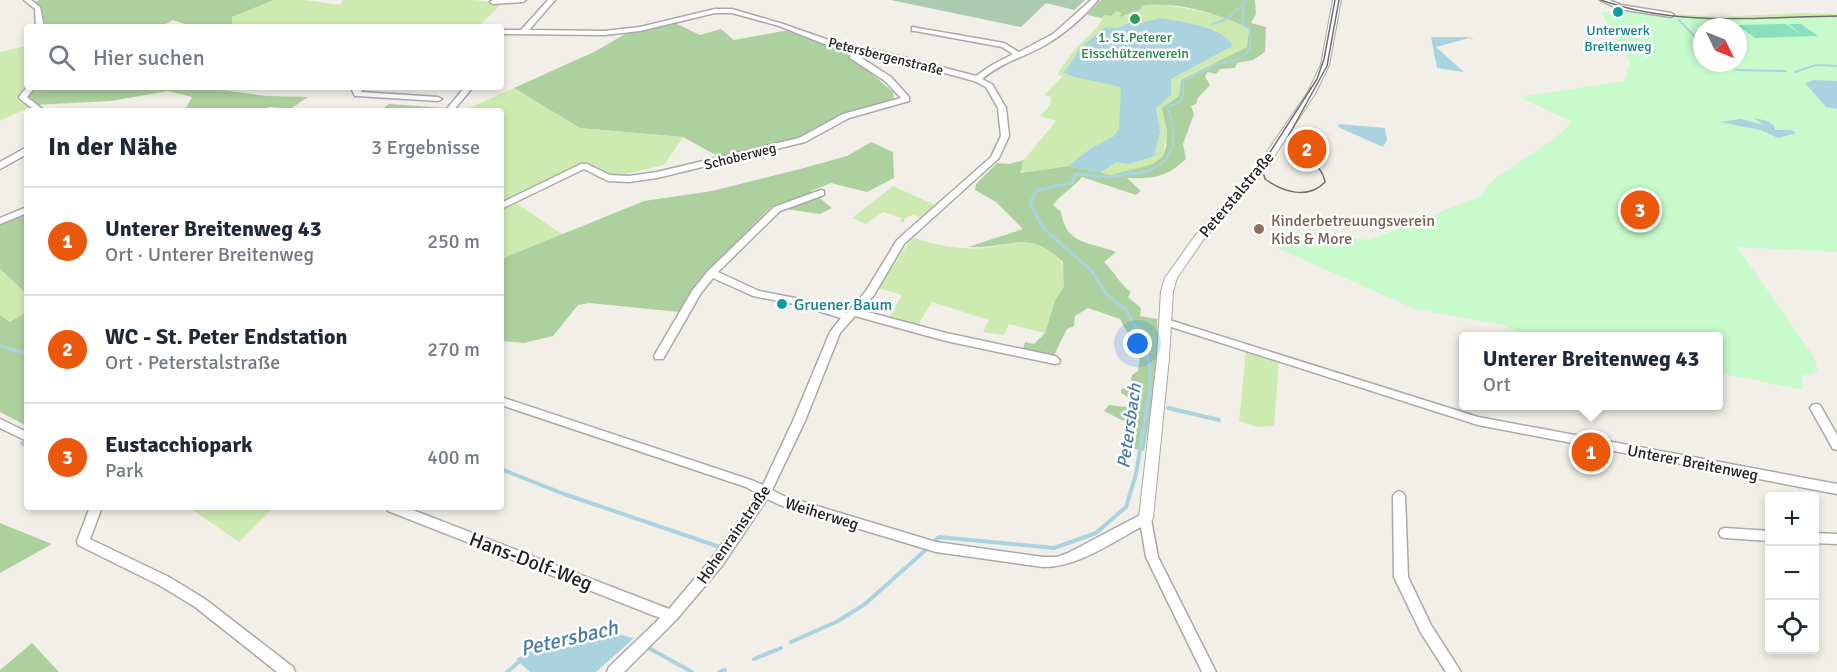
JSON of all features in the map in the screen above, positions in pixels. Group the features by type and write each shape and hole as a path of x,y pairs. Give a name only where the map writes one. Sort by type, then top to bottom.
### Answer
{"street":[{"path":"27,0 38,8 40,24"},
{"path":"495,0 493,2 523,0"},
{"path":"523,32 538,19 540,13 552,0"},
{"path":"977,79 991,67 1053,37 1075,21 1095,0"},
{"name":"Peterstalstraße","path":"1209,672 1152,557 1146,518 1166,322 1167,291 1181,262 1199,238 1260,170 1319,79 1327,60 1337,0"},
{"path":"1604,1 1634,10 1671,15"},
{"name":"Petersbergenstraße","path":"504,32 604,33 638,29 715,11 732,11 855,49 977,79"},
{"name":"Petersbergenstraße","path":"915,29 1004,45 1017,54"},
{"name":"Schoberweg","path":"504,205 584,166 608,178 629,179 657,175 802,140 846,116 906,99 888,79 853,56 855,49"},
{"name":"Hohenrainstraße","path":"614,672 671,616 717,562 765,493 799,421 835,332 870,293 900,242 996,158 1005,136 1002,108 989,86 977,79"},
{"path":"29,90 23,97 37,108"},
{"path":"356,90 358,94 438,99"},
{"path":"451,108 466,90"},
{"path":"0,166 24,152"},
{"path":"660,356 697,291 711,273 777,208 821,193"},
{"path":"0,221 24,211"},
{"path":"711,273 758,294 1055,360"},
{"name":"Unterer Breitenweg","path":"1166,322 1478,421 1837,489"},
{"name":"Weiherweg","path":"504,402 738,480 780,500 932,546 1057,562 1146,518"},
{"path":"1816,408 1837,446"},
{"path":"0,423 24,435"},
{"path":"1399,496 1401,577 1426,629 1454,672"},
{"path":"95,510 83,540 164,581 200,603 288,672"},
{"name":"Hans-Dolf-Weg","path":"400,510 671,616"},
{"path":"1725,533 1765,536"},
{"path":"1819,538 1837,539"}],"green space":[{"path":"39,0 274,0 232,17 232,24 184,24 173,20 166,24 40,24 38,9 31,4"},
{"path":"274,0 305,0 340,5 343,0 473,0 502,3 481,24 232,24 232,17"},
{"path":"891,0 1085,0 1074,10 1046,3 1021,27"},
{"path":"1101,0 1255,0 1256,14 1251,23 1266,27 1265,52 1253,60 1237,63 1235,68 1220,69 1216,74 1208,72 1205,76 1210,85 1198,98 1196,104 1191,106 1194,114 1183,144 1186,159 1179,165 1159,176 1127,178 1141,191 1136,195 1082,177 1053,205 1061,212 1068,231 1073,236 1116,252 1104,262 1131,292 1128,297 1141,308 1140,316 1157,319 1159,361 1144,451 1132,448 1135,427 1104,411 1109,405 1134,408 1134,401 1121,393 1122,388 1130,390 1132,375 1138,371 1140,356 1120,319 1088,308 1075,316 1074,326 1067,329 1053,357 1023,349 1025,342 1034,344 1045,333 1055,300 1064,287 1063,262 1050,251 1029,242 968,247 1023,229 996,202 975,190 976,184 997,163 1009,164 1024,160 1020,173 1069,166 1111,175 1153,164 1163,156 1166,147 1167,131 1162,108 1179,96 1181,80 1247,47 1249,29 1225,18 1168,5 1142,6 1140,10 1120,17 1121,13 1116,11 1111,16 1105,15 1102,18 1087,15"},
{"path":"1157,3 1223,16 1249,29 1247,47 1181,80 1179,96 1163,108 1167,131 1163,156 1153,164 1111,175 1069,166 1019,173 1024,160 1056,121 1040,116 1050,105 1051,97 1044,95 1063,76 1057,74 1075,49 1097,28 1105,15 1116,11 1124,16 1140,10 1141,6"},
{"path":"1623,11 1703,18 1693,18 1693,72 1747,72 1747,19 1837,17 1837,252 1737,247 1812,354 1817,372 1802,376 1803,390 1723,374 1723,332 1519,332 1503,325 1415,309 1279,249 1293,232 1369,240 1479,197 1494,179 1554,139 1572,122 1519,97 1624,81 1630,62 1601,12 1623,14"},
{"path":"1803,13 1837,14 1837,26 1804,37 1747,25 1747,19 1786,17 1716,17"},
{"path":"1678,14 1716,17 1683,17"},
{"path":"675,23 700,35 721,29 734,40 789,30 844,50 893,92 894,99 846,114 800,139 723,159 683,137 580,128 514,88 596,51 625,34"},
{"path":"1786,24 1804,36 1788,24 1801,24 1818,36 1755,38 1747,32 1747,25"},
{"path":"24,47 24,90 28,90 34,105 0,121 0,52"},
{"path":"514,88 580,128 683,137 664,165 605,179 585,169 516,203 563,235 504,258 504,108 469,108"},
{"path":"30,90 223,90 267,96 308,97 292,108 186,108 192,97 168,91 111,101 34,105 23,97"},
{"path":"389,104 447,108 384,108"},
{"path":"871,142 893,152 894,178 867,192 831,183 811,191 832,208 820,214 771,207 705,273 679,312 589,303 578,305 553,336 524,343 504,341 504,258 644,201 712,191 847,156"},
{"path":"893,186 937,206 923,218 913,215 905,218 903,223 900,221 902,218 883,212 866,224 852,218"},
{"path":"24,211 24,291 0,269 0,221"},
{"path":"913,237 958,248 991,247 1031,241 1039,242 1053,250 1062,263 1065,279 1063,288 1053,306 1045,333 1009,324 1004,335 983,332 989,320 932,302 918,325 889,318 902,295 878,288"},
{"path":"0,269 24,291 24,314 10,322 0,315"},
{"path":"24,314 24,424 0,412 0,315 10,322"},
{"path":"1246,351 1279,361 1274,426 1257,427 1239,421"},
{"path":"192,510 271,510 239,542"},
{"path":"0,523 52,544 0,573"},
{"path":"32,643 59,672 0,672 0,670"}],"water":[{"path":"1159,18 1212,30 1222,34 1232,46 1171,79 1171,95 1156,108 1160,132 1154,156 1129,164 1116,162 1100,173 1069,166 1091,148 1113,137 1119,129 1121,87 1062,72 1067,69 1080,48 1105,27 1118,28 1130,23 1136,25"},
{"path":"1431,37 1470,37 1474,40 1469,38 1436,47 1464,72 1437,68"},
{"path":"1814,80 1837,81 1837,109 1826,107 1805,83"},
{"path":"1754,118 1767,121 1774,126 1775,130 1792,130 1796,133 1778,138 1761,130 1719,122 1741,119 1764,125"},
{"path":"1339,124 1385,128 1387,140 1383,147 1338,127"},
{"path":"610,632 634,638 596,672 530,672 516,659 541,646 564,638"}],"waterway":[{"name":"Petersbach","path":"1146,172 1163,162 1169,154 1173,128 1167,107 1179,103 1183,95 1183,81 1215,65 1243,57 1250,50 1250,29 1242,24 1244,0"},
{"path":"1212,24 1227,19 1243,4"},
{"path":"1679,20 1693,35"},
{"path":"1795,72 1816,65 1837,66"},
{"path":"1747,70 1786,71"},
{"name":"Petersbach","path":"1146,172 1150,171"},
{"name":"Petersbach","path":"1146,172 1110,177 1075,174 1072,183 1037,190 1030,203 1043,228 1092,271 1107,295 1126,310 1143,340 1150,366 1150,390"},
{"path":"1,346 24,353"},
{"name":"Petersbach","path":"934,542 939,537 1054,548 1096,533 1126,507 1136,474 1150,390"},
{"path":"1168,408 1219,420"},
{"path":"504,470 564,494 720,547"},
{"name":"Petersbach","path":"791,642 838,621 865,604 929,547"},
{"name":"Petersbach","path":"647,647 692,672"},
{"name":"Petersbach","path":"754,659 781,648"},
{"name":"Petersbach","path":"507,672 519,662"},
{"name":"Petersbach","path":"719,672 725,670"}],"tram line":[{"path":"1335,0 1324,59 1317,79 1261,166 1265,179 1295,192 1311,191 1325,182 1319,168 1297,148 1289,135 1327,66 1339,0"},
{"path":"1601,0 1659,14 1688,17 1837,16"}],"place":[{"name":"Unterwerk Breitenweg","path":"1618,12"},
{"name":"1. St.Peterer Eisschützenverein","path":"1135,19"},
{"name":"WC - St. Peter Endstation","path":"1307,149"},
{"name":"Eustacchiopark","path":"1640,210"},
{"name":"Kinderbetreuungsverein Kids & More","path":"1259,229"},
{"name":"Gruener Baum","path":"782,304"},
{"name":"Unterer Breitenweg 43","path":"1591,452"}]}
